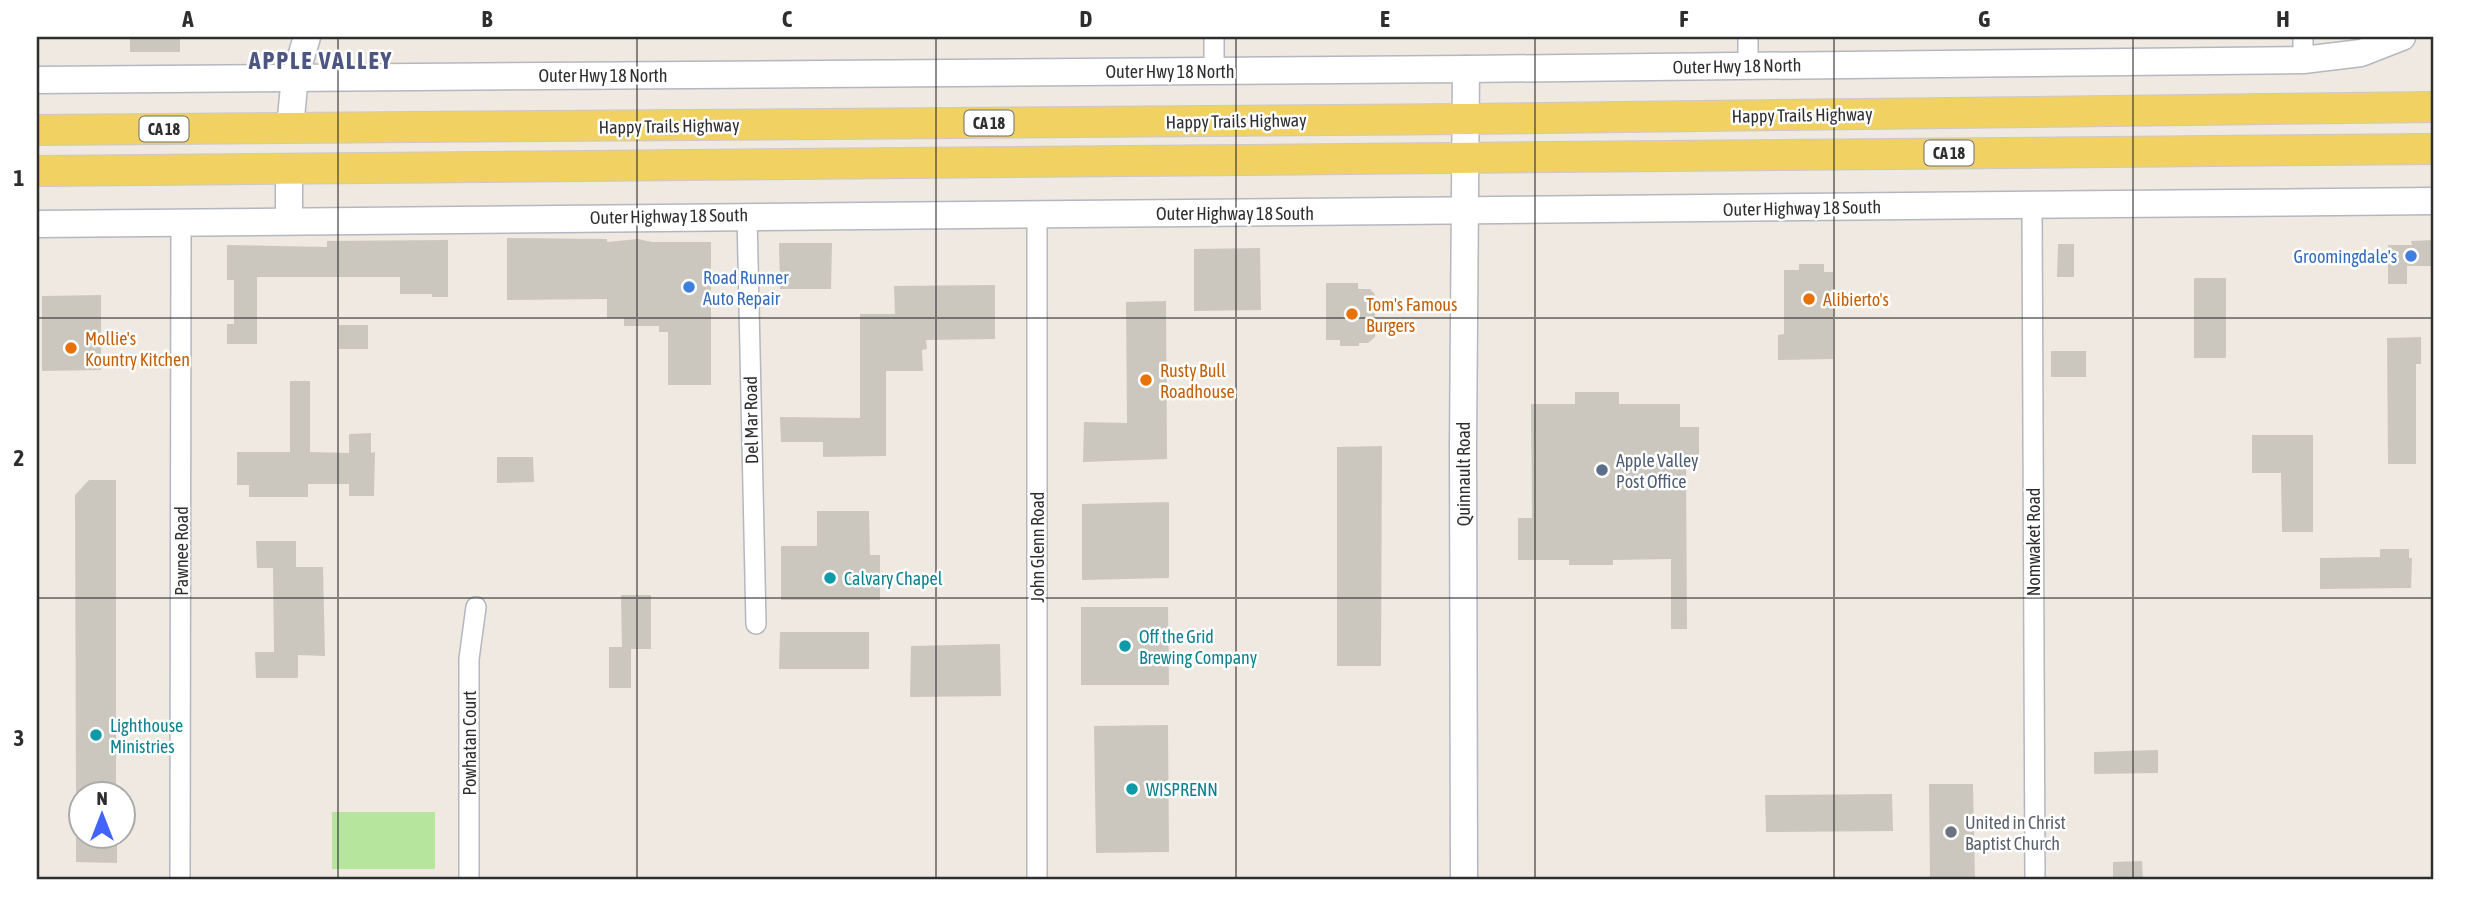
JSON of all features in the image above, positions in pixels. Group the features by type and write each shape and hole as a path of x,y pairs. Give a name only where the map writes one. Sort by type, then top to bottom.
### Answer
{"main road":[{"name":"Happy Trails Highway","path":"37,130 1465,119 2434,107"},
{"path":"41,171 88,155 266,152 281,141 290,127"},
{"path":"289,170 297,157 311,146 482,143 513,128"},
{"name":"CA 18","path":"41,171 2434,149"}],"street":[{"path":"290,127 295,77 307,37"},
{"path":"1214,37 1214,71"},
{"path":"1748,37 1748,66"},
{"name":"Outer Hwy 18 North","path":"37,80 1748,66 2303,48 2361,53 2402,37"},
{"name":"Quinnault Road","path":"1464,879 1466,69"},
{"path":"289,170 289,220"},
{"name":"Outer Highway 18 South","path":"37,224 747,215 1037,215 2434,201"},
{"name":"Nomwaket Road","path":"2032,205 2035,879"},
{"name":"Del Mar Road","path":"747,215 756,624"},
{"name":"John Glenn Road","path":"1037,215 1037,879"},
{"name":"Pawnee Road","path":"180,879 181,222"},
{"name":"Powhatan Court","path":"469,879 469,659 476,607"}],"green space":[{"path":"332,812 435,812 435,869 332,869"}],"building":[{"path":"130,37 180,37 180,52 130,52"},
{"path":"507,238 711,242 711,385 668,385 668,332 659,332 659,326 624,326 624,318 607,318 607,299 507,300"},
{"path":"448,240 448,297 400,294 400,277 257,277 257,344 227,344 227,324 234,324 234,280 227,280 227,245 327,247 327,241"},
{"name":"Groomingdale's","path":"2434,240 2434,266 2407,266 2407,284 2388,284 2388,245 2412,245 2411,241"},
{"path":"779,243 832,243 831,289 780,289"},
{"path":"2058,244 2074,244 2074,277 2057,277"},
{"path":"1260,248 1261,310 1194,311 1194,249"},
{"name":"Alibierto's","path":"1799,264 1824,264 1824,272 1833,272 1833,359 1778,360 1778,335 1784,334 1784,270 1799,270"},
{"path":"2194,278 2226,278 2226,358 2194,358"},
{"name":"Tom's Famous Burgers","path":"1326,283 1358,283 1358,289 1370,289 1375,294 1375,337 1368,343 1340,346 1340,340 1326,340"},
{"path":"995,285 995,339 926,340 927,349 922,350 923,371 886,371 886,456 823,457 823,442 781,442 780,417 860,418 860,314 895,314 894,286"},
{"name":"Mollie's Kountry Kitchen","path":"101,295 101,370 42,371 42,296"},
{"name":"Rusty Bull Roadhouse","path":"1166,301 1167,459 1083,462 1084,422 1127,423 1126,302"},
{"path":"339,325 368,325 368,349 339,349"},
{"path":"2421,337 2421,364 2416,364 2416,464 2388,464 2387,338"},
{"path":"2051,351 2086,351 2086,377 2051,377"},
{"path":"290,381 310,381 310,452 349,453 349,434 371,433 371,453 375,452 374,496 349,496 349,484 308,484 308,497 249,497 249,485 237,485 237,452 290,452"},
{"name":"Apple Valley Post Office","path":"1575,392 1619,392 1619,404 1680,404 1680,427 1699,427 1699,457 1686,457 1687,629 1671,629 1671,559 1613,560 1613,565 1569,565 1569,560 1518,560 1518,518 1532,518 1531,404 1575,404"},
{"path":"2252,435 2313,435 2313,532 2282,532 2281,473 2252,473"},
{"path":"1382,446 1381,666 1337,666 1337,447"},
{"path":"497,457 533,457 534,482 497,483"},
{"path":"89,480 116,480 116,780 76,780 75,495"},
{"path":"1169,502 1169,578 1082,580 1082,504"},
{"name":"Calvary Chapel","path":"817,511 869,511 870,555 880,555 880,600 781,600 781,546 817,546"},
{"path":"256,541 296,541 296,567 323,567 325,656 298,655 298,678 256,678 255,652 274,652 273,568 257,568"},
{"path":"2380,549 2409,549 2409,558 2412,558 2411,588 2320,589 2320,558 2380,557"},
{"path":"621,595 651,595 651,649 631,649 631,688 609,688 609,647 622,647"},
{"name":"Off the Grid Brewing Company","path":"1081,607 1168,607 1169,685 1081,685"},
{"path":"780,632 869,632 869,669 779,669"},
{"path":"1000,644 1001,696 910,697 911,646"},
{"name":"WISPRENN","path":"1168,725 1169,852 1096,853 1094,726"},
{"path":"2158,750 2158,773 2094,774 2094,752"},
{"name":"United in Christ Baptist Church","path":"1929,784 1973,784 1975,879 1930,879"},
{"path":"1892,794 1893,831 1766,832 1765,795"},
{"path":"76,850 117,850 117,863 76,862"},
{"path":"2142,861 2143,879 2113,879 2113,862"}],"place":[{"name":"Groomingdale's","path":"2411,256"},
{"name":"Road Runner Auto Repair","path":"689,287"},
{"name":"Alibierto's","path":"1809,299"},
{"name":"Tom's Famous Burgers","path":"1352,314"},
{"name":"Mollie's Kountry Kitchen","path":"71,348"},
{"name":"Rusty Bull Roadhouse","path":"1146,380"},
{"name":"Apple Valley Post Office","path":"1602,470"},
{"name":"Calvary Chapel","path":"830,578"},
{"name":"Off the Grid Brewing Company","path":"1125,646"},
{"name":"Lighthouse Ministries","path":"96,735"},
{"name":"WISPRENN","path":"1132,789"},
{"name":"United in Christ Baptist Church","path":"1951,832"}],"district":[{"name":"APPLE VALLEY","path":"321,60"}]}
